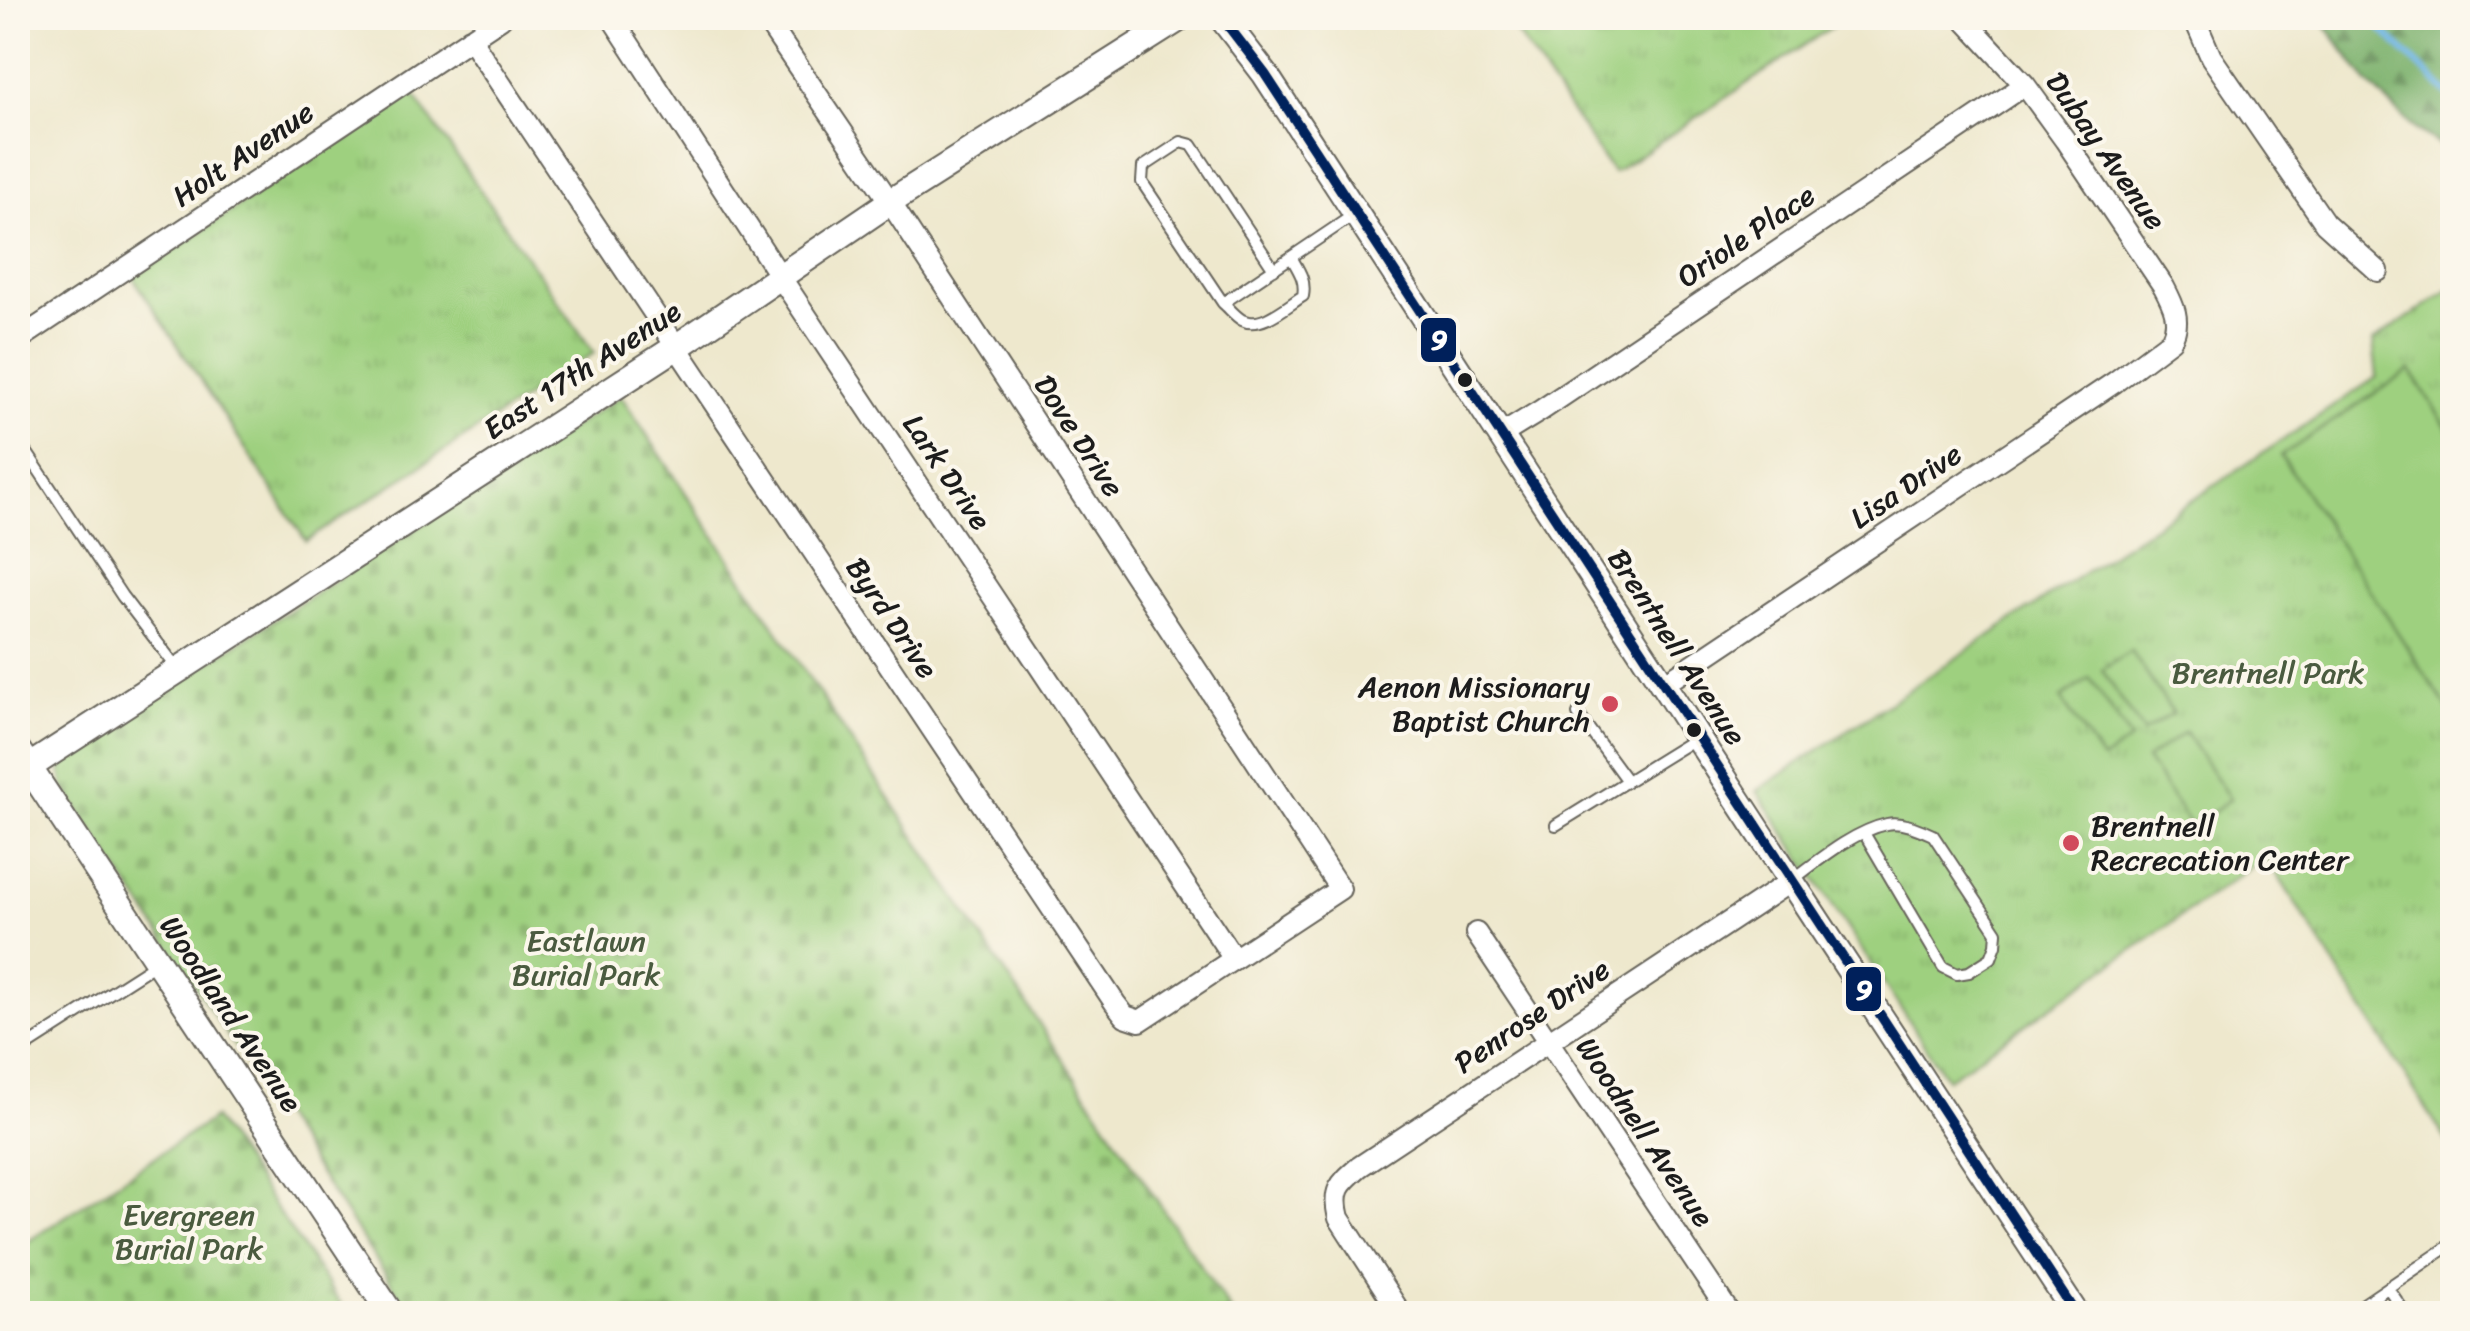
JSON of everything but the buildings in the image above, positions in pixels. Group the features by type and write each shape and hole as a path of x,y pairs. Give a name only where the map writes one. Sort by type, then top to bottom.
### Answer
{"street":[{"name":"Holt Avenue","path":"18,340 502,18"},
{"name":"Lark Drive","path":"612,18 1234,959"},
{"name":"Dove Drive","path":"765,18 890,202 1340,890"},
{"name":"East 17th Avenue","path":"21,764 178,670 675,348 890,202 1180,18"},
{"name":"Brentnell Avenue","path":"1222,18 1265,74 2076,1314"},
{"name":"Dubay Avenue","path":"1963,18 2024,86 2164,287 2175,308 2176,332"},
{"path":"2194,18 2211,57 2325,224 2378,271"},
{"name":"Byrd Drive","path":"470,38 1125,1016 1140,1021 1340,890"},
{"name":"Oriole Place","path":"1501,435 2024,86"},
{"name":"Lisa Drive","path":"1664,684 2115,382 2171,340 2176,332"},
{"name":"Woodland Avenue","path":"21,764 390,1314"},
{"name":"Penrose Drive","path":"1401,1314 1339,1218 1335,1201 1343,1181 1790,881"},
{"name":"Woodnell Avenue","path":"1476,934 1730,1314"}],"lane":[{"path":"1274,269 1192,145 1181,142 1143,168 1142,182 1223,303 1242,320 1262,321 1303,296 1303,277 1291,257"},
{"path":"1223,303 1356,214"},
{"path":"18,439 122,596 178,670"},
{"path":"1578,714 1627,780"},
{"path":"1556,825 1697,737"},
{"path":"1790,881 1864,833 1890,823 1916,828 1932,836 1997,932 1992,958 1969,972 1957,974 1943,967 1864,833"},
{"path":"18,1052 158,963"},
{"path":"2350,1314 2448,1247 2452,1263"},
{"path":"2388,1288 2406,1314"}],"green space":[{"path":"1506,18 1845,18 1613,173"},
{"path":"2320,18 2452,18 2452,153 2416,130 2368,83"},
{"path":"411,91 594,353 306,541 133,277"},
{"name":"Brentnell Park","path":"2452,288 2452,1149 2266,857 1947,1079 1757,791 2377,377 2373,341"},
{"path":"2410,370 2452,435 2452,715 2281,456"},
{"name":"Eastlawn Burial Park","path":"621,396 1232,1313 411,1313 63,786 61,769 79,746"},
{"path":"2131,651 2173,713 2143,732 2102,670"},
{"path":"2090,678 2131,740 2102,760 2061,698"},
{"path":"2185,732 2230,799 2191,826 2146,759"},
{"name":"Evergreen Burial Park","path":"214,1118 347,1313 18,1313 18,1248"}],"waterway":[{"path":"2370,18 2452,98"}],"transit line":[{"name":"9","path":"1222,18 1265,74 2076,1314"}],"place":[{"name":"Aenon Missionary Baptist Church","path":"1610,704"},
{"name":"Brentnell Recrecation Center","path":"2071,843"}]}
